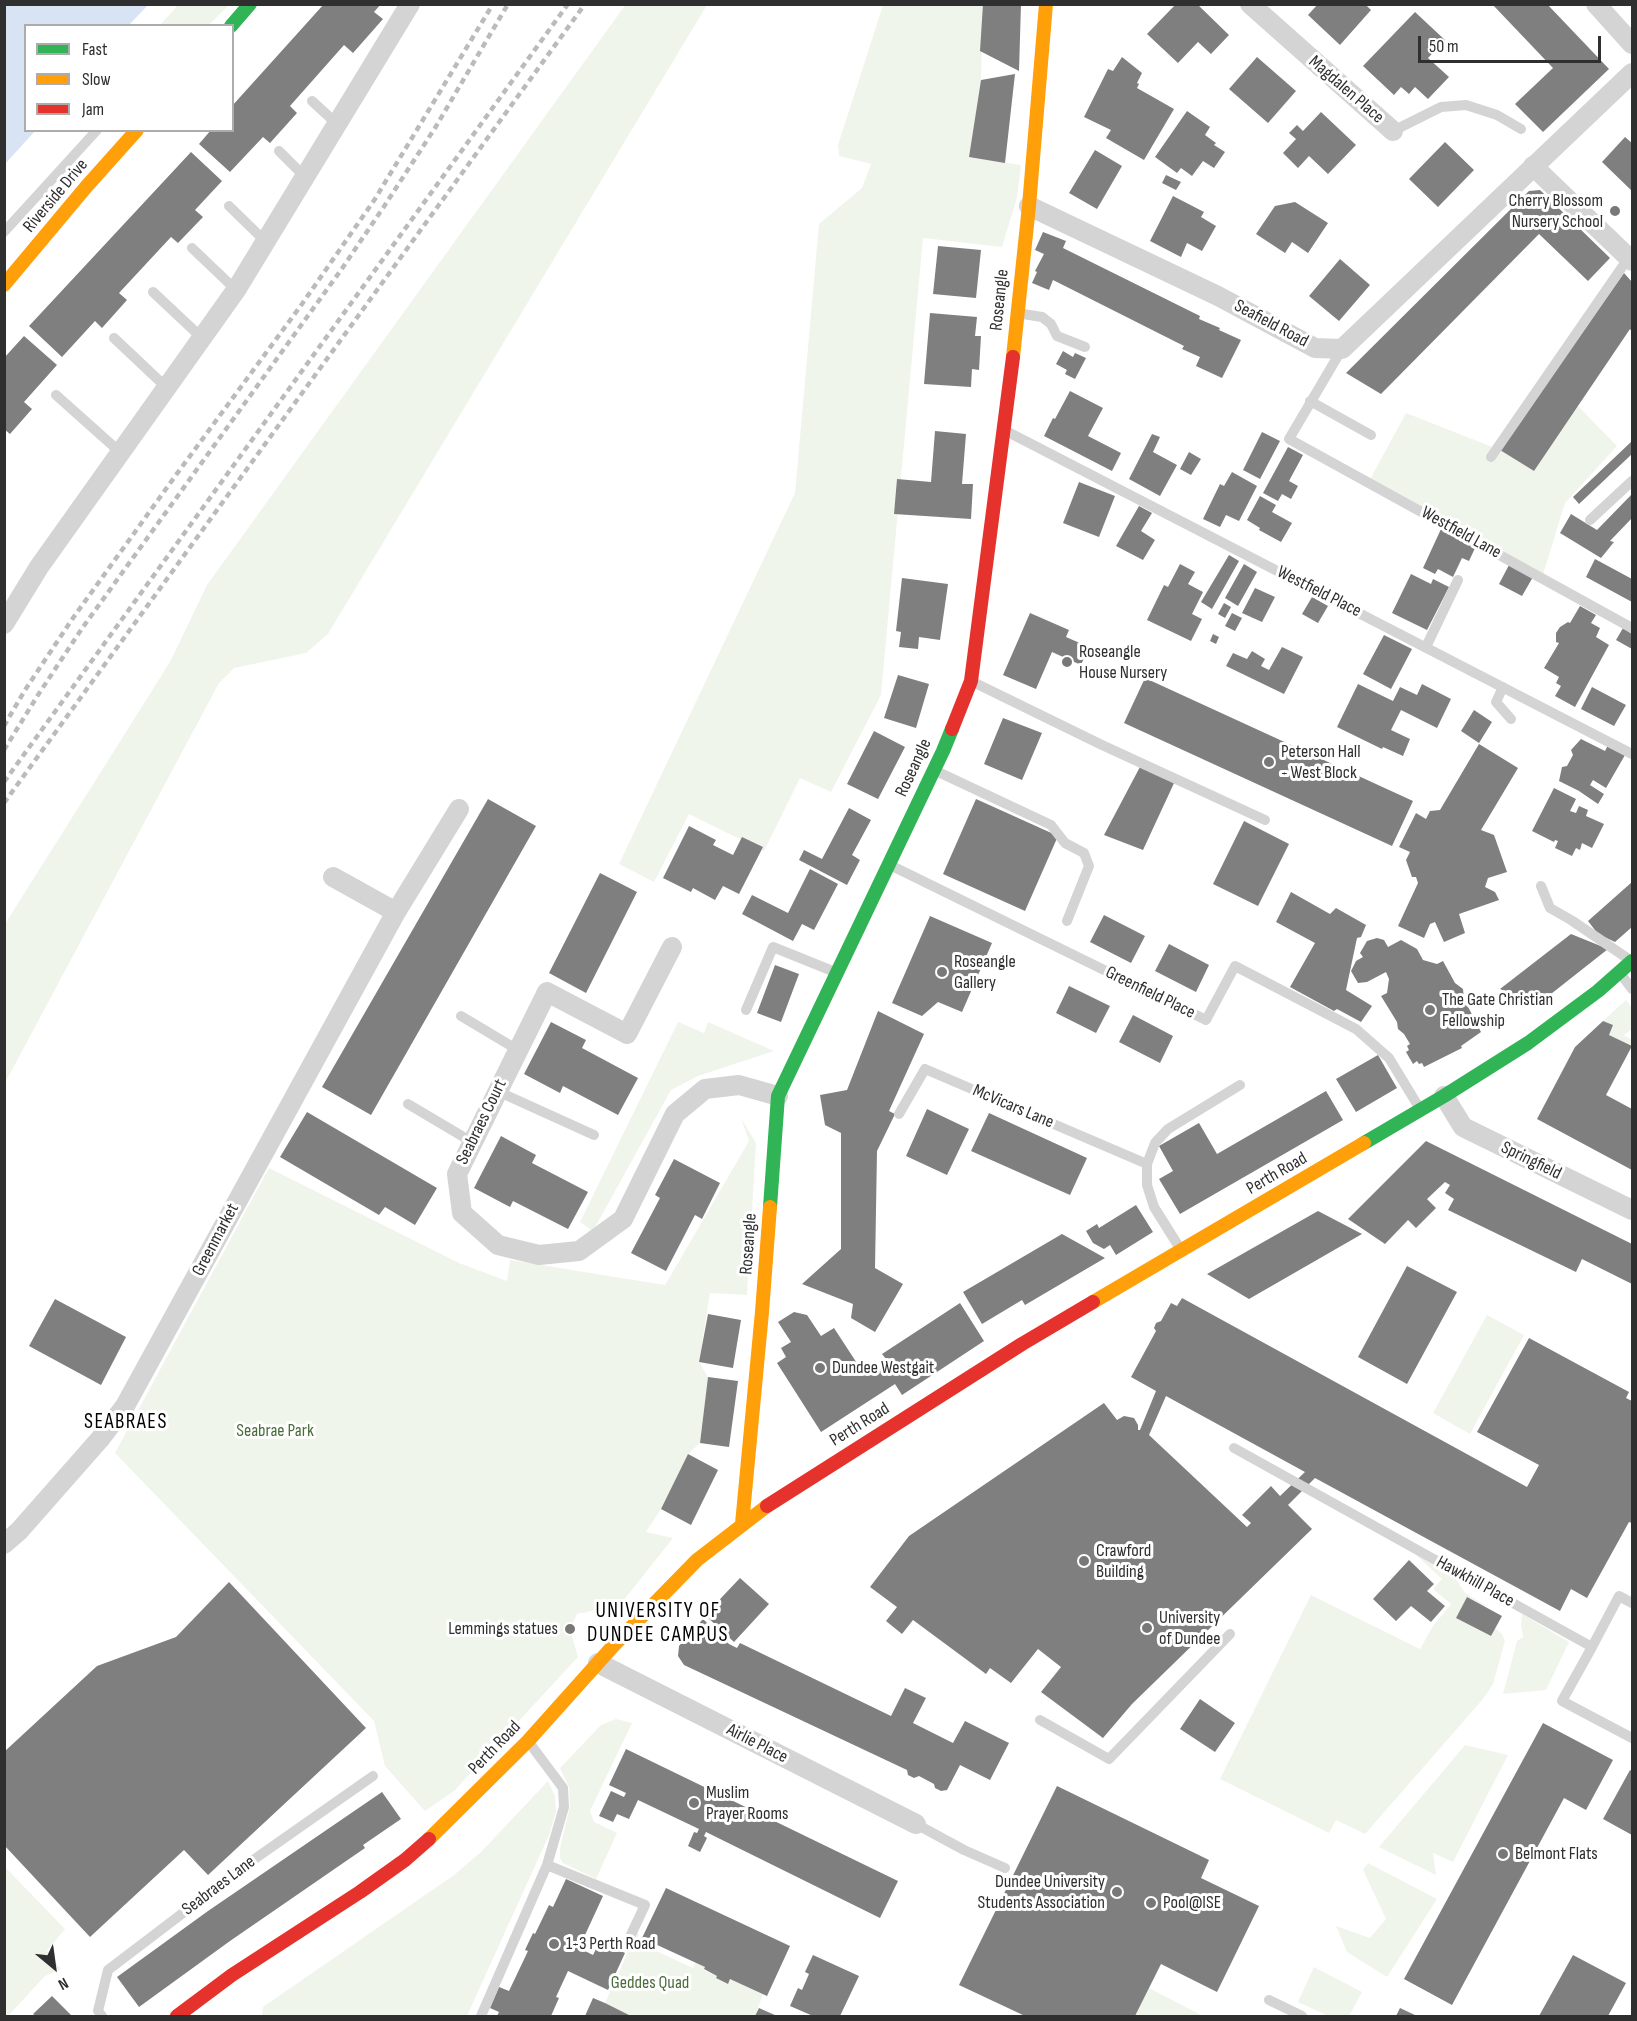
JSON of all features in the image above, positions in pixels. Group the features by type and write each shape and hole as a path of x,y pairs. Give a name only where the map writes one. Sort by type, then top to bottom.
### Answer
{"street":[{"path":"233,24 250,4"},
{"path":"4,624 39,567 236,290 410,4"},
{"name":"Magdalen Place","path":"1250,4 1393,131"},
{"path":"1596,4 1632,44"},
{"name":"Roseangle","path":"742,1524 762,1312 778,1096 934,770 971,681 1004,430 1051,8"},
{"path":"1342,349 1632,73"},
{"name":"Riverside Drive","path":"4,285 135,132"},
{"path":"1533,166 1631,259"},
{"name":"Seafield Road","path":"1029,206 1218,296 1316,348 1342,349"},
{"name":"Greenmarket","path":"4,1545 100,1439 125,1406 396,912 459,809"},
{"path":"333,877 396,912"},
{"name":"Seabraes Court","path":"672,947 627,1034 547,992 457,1174 462,1213 498,1245 538,1256 579,1251 623,1219 675,1114 705,1089 739,1085 778,1096"},
{"name":"Perth Road","path":"182,2015 232,1975 405,1860 442,1828 528,1741 598,1663 697,1560 742,1524 786,1493 1022,1344 1444,1096 1528,1043 1632,962"},
{"name":"Springfield","path":"1444,1096 1463,1127 1632,1210"},
{"name":"Airlie Place","path":"598,1663 916,1824"}],"lane":[{"path":"312,101 337,124"},
{"name":"Magdalen Place","path":"1393,131 1441,107 1466,105 1497,115 1521,129"},
{"path":"4,232 95,132"},
{"path":"279,151 305,177"},
{"path":"229,206 266,242"},
{"path":"192,248 236,290"},
{"path":"1491,457 1631,259"},
{"path":"153,292 202,338"},
{"path":"1017,313 1042,317 1051,324 1058,336 1085,346"},
{"path":"114,338 167,387"},
{"path":"1342,349 1310,401 1371,435"},
{"path":"56,395 121,453"},
{"name":"Westfield Lane","path":"1310,401 1288,439 1632,628"},
{"name":"Westfield Place","path":"1004,430 1632,754"},
{"path":"1590,520 1632,481"},
{"path":"1426,647 1458,580"},
{"path":"971,681 1102,745 1265,820"},
{"path":"1503,687 1496,702 1511,719"},
{"path":"934,770 1051,825 1065,843 1084,853 1089,866 1067,921"},
{"name":"Greenfield Place","path":"888,864 1206,1020 1235,966 1356,1029 1389,1058 1420,1110"},
{"path":"1541,886 1550,908 1632,962"},
{"path":"746,1010 773,947 836,973"},
{"path":"1619,972 1632,989"},
{"path":"461,1016 518,1050"},
{"name":"McVicars Lane","path":"899,1114 925,1070 1147,1164"},
{"path":"1181,1250 1154,1207 1147,1185 1147,1164 1155,1143 1168,1129 1240,1085"},
{"path":"497,1091 594,1135"},
{"path":"408,1104 472,1142"},
{"name":"Hawkhill Place","path":"1234,1448 1592,1647"},
{"path":"1632,1604 1619,1596 1562,1701 1632,1738"},
{"path":"1040,1720 1108,1760 1230,1634"},
{"path":"481,2016 547,1865 564,1808 563,1788 528,1741"},
{"name":"Seabraes Lane","path":"102,2016 98,2011 108,1970 246,1865 373,1776"},
{"path":"916,1824 964,1850 1005,1868"},
{"path":"547,1865 645,1905 628,1941"},
{"path":"1269,2000 1302,2016"}],"green space":[{"path":"179,4 229,4 210,24 161,24"},
{"path":"626,4 707,5 328,634 306,653 234,668 219,683 5,1083 5,924 170,662 207,585"},
{"path":"883,5 983,5 981,80 969,157 1021,165 1017,198 1002,247 923,238 881,695 831,792 800,778 764,851 689,814 654,882 619,864 795,493 819,224 862,188 871,164 839,156 838,145"},
{"path":"1578,406 1617,446 1565,503 1542,578 1368,483 1406,413 1500,450 1534,471"},
{"path":"1626,1000 1632,1008 1632,1029 1624,1035 1632,1040 1632,1046 1609,1035 1613,1025 1603,1021"},
{"path":"678,1022 704,1033 708,1022 774,1051 698,1076 671,1090 593,1231 580,1222"},
{"name":"Seabrae Park","path":"741,1118 756,1143 747,1295 710,1293 699,1362 708,1377 700,1443 688,1454 661,1509 646,1532 673,1538 620,1605 577,1614 570,1629 578,1657 454,1791 425,1811 385,1766 374,1721 115,1453 269,1168 459,1263 507,1281 510,1260 665,1285 749,1141"},
{"path":"1487,1315 1524,1335 1470,1434 1433,1413"},
{"path":"1415,1554 1452,1573 1465,1593 1485,1605 1485,1607 1467,1598 1456,1618 1490,1636 1495,1628 1502,1634 1505,1641 1493,1684 1483,1699 1365,1834 1336,1820 1329,1833 1220,1779 1311,1595 1420,1649 1433,1626 1451,1604 1433,1589 1442,1579"},
{"path":"1522,1614 1569,1642 1546,1690 1503,1694 1517,1641 1523,1637"},
{"path":"616,1719 632,1723 590,1811 594,1822 617,1833 596,1879 563,1863 560,1858 560,1848 570,1806 569,1787 560,1768 601,1725"},
{"path":"1465,1745 1508,1755 1453,1862 1433,1853 1436,1875 1379,1847"},
{"path":"548,1781 555,1796 556,1812 549,1835 467,2016 262,2016 263,2007 454,1875 481,1852"},
{"path":"1368,1863 1437,1899 1387,1977 1347,1952 1336,1926 1370,1938 1386,1919 1363,1870"},
{"path":"4,1866 65,1929 47,1951 61,1969 45,1976 8,2016 4,2016"},
{"name":"Geddes Quad","path":"637,1926 639,1943 693,1968 696,1962 705,1967 704,1970 727,1984 730,1979 763,1994 755,2016 631,2016 605,2003"},
{"path":"1314,1967 1362,1992 1349,2016 1328,2016 1298,2002"},
{"path":"1149,1988 1203,2016 1135,2016"}],"water":[{"path":"5,4 148,5 130,24 24,24 24,132 34,132 5,164"}],"building":[{"path":"324,4 381,4 374,12 383,19 353,53 344,45 290,106 297,113 270,143 263,137 230,172 199,144 209,132 234,132 234,104"},
{"path":"983,4 1021,4 1019,71 980,51"},
{"path":"1176,4 1197,4 1229,35 1211,54 1198,42 1178,63 1147,34"},
{"path":"1318,4 1365,4 1371,10 1340,45 1308,15"},
{"path":"1492,4 1547,4 1609,69 1543,132 1515,104 1553,68"},
{"path":"1415,12 1445,40 1428,58 1449,77 1428,99 1415,87 1409,94 1401,87 1394,95 1363,66"},
{"path":"1122,57 1142,73 1137,88 1174,109 1144,160 1106,138 1111,130 1084,117 1108,69 1113,71"},
{"path":"1257,57 1296,91 1268,123 1229,89"},
{"path":"1015,74 1005,163 969,157 981,80"},
{"path":"1187,111 1210,127 1205,135 1225,152 1214,168 1203,161 1192,176 1181,168 1177,173 1155,157"},
{"path":"1321,112 1356,145 1328,174 1309,156 1298,168 1283,153 1296,139 1289,133 1297,125 1303,131"},
{"path":"1625,137 1632,143 1632,191 1602,162"},
{"path":"1445,142 1474,170 1438,207 1409,179"},
{"path":"1095,150 1122,166 1097,209 1069,193"},
{"path":"191,152 222,181 195,210 203,217 178,243 171,237 119,293 127,300 102,328 95,321 62,357 29,326"},
{"path":"1166,175 1181,182 1176,190 1162,183"},
{"path":"1540,190 1610,258 1588,281 1539,234 1381,394 1346,373 1529,191"},
{"path":"1173,196 1204,212 1201,217 1216,226 1202,251 1187,243 1181,257 1150,241"},
{"path":"1295,202 1328,223 1308,253 1292,242 1285,253 1256,234 1275,206"},
{"path":"1043,232 1066,241 1063,248 1200,316 1199,319 1241,340 1222,378 1196,366 1200,357 1182,349 1184,346 1053,280 1049,290 1032,283 1037,272 1035,271 1044,254 1035,250"},
{"path":"938,246 981,250 976,298 933,294"},
{"path":"1340,259 1370,285 1339,321 1309,296"},
{"path":"1624,273 1632,282 1632,332 1630,329 1534,471 1500,450"},
{"path":"930,313 977,317 975,336 981,336 979,370 972,369 971,387 924,384"},
{"path":"24,336 57,365 24,402 32,409 10,434 4,429 4,358"},
{"path":"1063,351 1073,357 1075,353 1086,358 1075,379 1065,374 1067,370 1056,364"},
{"path":"1070,391 1103,408 1088,436 1121,453 1112,471 1044,436"},
{"path":"935,431 966,434 962,484 973,484 971,519 894,514 897,479 931,482"},
{"path":"1262,432 1280,441 1260,479 1243,470"},
{"path":"1152,434 1160,437 1153,452 1177,465 1160,496 1129,479"},
{"path":"1632,441 1632,454 1579,504 1573,497"},
{"path":"1288,447 1303,455 1289,481 1298,486 1291,499 1282,494 1278,501 1263,493"},
{"path":"1189,452 1201,459 1191,475 1180,469"},
{"path":"1232,472 1257,486 1239,521 1226,515 1220,527 1203,519 1220,484 1224,486"},
{"path":"1079,482 1115,496 1099,537 1063,523"},
{"path":"1632,494 1632,518 1610,541 1614,542 1601,558 1560,533 1571,514 1597,530"},
{"path":"1260,496 1276,505 1272,512 1292,523 1281,542 1259,530 1260,528 1247,520"},
{"path":"1139,506 1152,513 1141,531 1155,540 1143,560 1116,546"},
{"path":"1441,529 1476,546 1469,561 1462,558 1453,577 1438,569 1435,574 1423,568"},
{"path":"1229,555 1239,561 1212,609 1201,602"},
{"path":"1595,559 1632,579 1632,602 1586,577"},
{"path":"1180,564 1195,572 1188,584 1203,592 1192,614 1202,619 1191,641 1147,620 1164,585 1168,587"},
{"path":"1244,564 1257,572 1238,606 1225,598"},
{"path":"1509,565 1533,577 1522,596 1499,584"},
{"path":"1411,574 1431,584 1433,579 1449,587 1427,630 1392,613"},
{"path":"902,578 948,584 940,640 919,637 918,649 899,647 901,632 896,631"},
{"path":"1255,588 1275,597 1262,622 1242,613"},
{"path":"1312,597 1328,606 1318,623 1302,614"},
{"path":"1224,603 1231,607 1225,618 1218,614"},
{"path":"1580,606 1596,615 1591,623 1600,628 1596,637 1609,645 1575,707 1555,696 1561,686 1556,683 1559,677 1544,668 1559,643 1556,642 1556,633 1560,627 1570,623"},
{"path":"1030,613 1069,630 1066,637 1089,647 1081,665 1052,652 1036,689 1003,675"},
{"path":"1232,613 1242,618 1235,631 1225,626"},
{"path":"1623,628 1632,634 1632,649 1616,640"},
{"path":"1213,634 1219,637 1216,644 1210,641"},
{"path":"1384,635 1412,649 1391,689 1363,674"},
{"path":"1282,647 1303,657 1284,694 1226,666 1233,653 1247,659 1252,651 1265,659 1261,666 1269,670"},
{"path":"898,675 929,684 916,728 884,718"},
{"name":"Peterson Hall - West Block","path":"1145,678 1413,801 1392,846 1124,723"},
{"path":"1358,684 1393,701 1400,687 1417,695 1422,684 1451,699 1437,728 1401,710 1391,730 1410,739 1403,756 1383,747 1382,749 1337,727"},
{"path":"1592,687 1626,705 1614,726 1581,709"},
{"path":"1474,710 1492,722 1479,743 1461,731"},
{"path":"1003,718 1042,733 1022,780 984,764"},
{"path":"874,731 905,747 878,799 847,784"},
{"path":"1581,739 1605,751 1608,745 1625,755 1606,788 1593,780 1590,785 1604,794 1598,804 1559,781 1562,767 1567,766 1573,755 1571,750"},
{"path":"1479,744 1518,768 1481,830 1494,835 1507,872 1488,878 1485,887 1495,892 1499,900 1459,914 1465,933 1444,942 1435,922 1430,924 1424,938 1398,926 1418,883 1416,877 1412,877 1406,860 1410,852 1399,847 1416,813 1426,819 1430,811 1440,810"},
{"path":"1141,765 1175,781 1143,850 1104,835"},
{"path":"1554,788 1576,799 1570,811 1576,813 1579,806 1588,810 1586,816 1604,824 1592,848 1582,843 1580,850 1576,848 1572,856 1555,848 1558,841 1554,842 1532,831"},
{"path":"488,799 536,826 371,1115 322,1087"},
{"path":"976,799 1058,836 1025,911 943,874"},
{"path":"849,808 871,820 852,855 860,860 847,885 799,860 804,850 822,859"},
{"path":"1244,821 1289,844 1258,906 1213,884"},
{"path":"689,826 716,840 713,845 733,855 742,837 763,847 739,894 723,886 715,900 693,888 691,892 663,878"},
{"path":"810,869 838,884 814,930 802,924 793,941 742,914 752,895 788,913"},
{"path":"600,873 637,892 586,993 549,973"},
{"path":"1632,882 1632,927 1615,942 1598,934 1588,921"},
{"path":"1291,892 1330,914 1336,908 1366,925 1361,937 1357,938 1346,990 1372,1006 1361,1022 1337,1009 1334,1011 1290,987 1315,943 1276,922"},
{"path":"1104,915 1145,936 1131,963 1090,942"},
{"name":"Roseangle Gallery","path":"930,916 992,943 962,1012 938,1002 922,1016 892,1003"},
{"path":"1571,934 1608,949 1537,1005 1500,989"},
{"name":"The Gate Christian Fellowship","path":"1377,938 1384,940 1388,947 1401,940 1417,949 1423,960 1437,964 1443,961 1455,983 1463,989 1464,999 1481,1032 1461,1046 1462,1048 1424,1067 1417,1061 1413,1064 1406,1052 1410,1044 1398,1029 1397,1022 1381,996 1387,993 1389,979 1386,972 1367,982 1358,983 1351,971 1356,961 1363,957 1360,953 1367,941"},
{"path":"1169,944 1209,965 1196,992 1155,971"},
{"path":"775,965 799,974 781,1022 757,1013"},
{"path":"1069,986 1110,1006 1096,1033 1056,1013"},
{"path":"878,1011 924,1034 889,1111 895,1114 877,1151 875,1268 903,1284 875,1332 851,1318 853,1304 802,1284 841,1249 841,1133 825,1125 820,1095 847,1090"},
{"path":"1133,1015 1173,1036 1160,1063 1119,1042"},
{"path":"1603,1021 1613,1025 1609,1035 1632,1046 1606,1095 1632,1109 1632,1170 1537,1119 1575,1047"},
{"path":"551,1022 586,1040 582,1048 638,1078 618,1115 563,1086 560,1093 524,1074"},
{"path":"1378,1055 1397,1088 1356,1112 1336,1079"},
{"path":"1326,1091 1343,1120 1180,1214 1159,1179 1173,1171 1159,1146 1199,1123 1217,1154"},
{"path":"927,1109 969,1129 947,1175 906,1156"},
{"path":"307,1112 437,1188 415,1225 385,1207 379,1215 280,1157"},
{"path":"989,1113 1087,1158 1070,1195 971,1151"},
{"path":"501,1136 536,1155 532,1163 588,1192 568,1229 513,1201 510,1207 474,1188"},
{"path":"1426,1141 1632,1244 1632,1284 1582,1259 1576,1272 1448,1210 1454,1199 1445,1193 1450,1185 1445,1182 1427,1199 1436,1208 1416,1228 1408,1220 1385,1244 1348,1219"},
{"path":"674,1159 720,1183 702,1219 695,1215 666,1271 631,1253 660,1198 655,1195"},
{"path":"1136,1205 1153,1232 1116,1255 1110,1245 1104,1249 1093,1243 1086,1231 1097,1224 1099,1228"},
{"path":"1318,1211 1362,1234 1249,1299 1207,1274"},
{"path":"1062,1234 1105,1258 1025,1305 1022,1300 982,1324 963,1292"},
{"path":"1407,1266 1457,1292 1407,1384 1358,1357"},
{"path":"1182,1298 1527,1487 1539,1465 1477,1432 1529,1338 1629,1392 1626,1398 1632,1401 1632,1523 1629,1522 1587,1598 1571,1589 1560,1611 1315,1478 1288,1505 1312,1529 1132,1704 1103,1738 1041,1692 1061,1667 1038,1649 1011,1683 990,1668 986,1674 913,1620 902,1634 886,1621 897,1607 870,1587 909,1536 1104,1403 1117,1420 1124,1416 1134,1418 1140,1430 1156,1391 1131,1377 1156,1331 1154,1328 1156,1323 1161,1321 1171,1303 1177,1306","holes":["1166,1396 1305,1472 1280,1496 1271,1486 1242,1515 1251,1523 1247,1527 1149,1435"]},
{"path":"55,1299 126,1337 101,1385 29,1346"},
{"name":"Dundee Westgait","path":"960,1303 984,1341 902,1395 895,1384 821,1432 777,1363 786,1357 781,1348 791,1342 778,1322 794,1312 807,1315 821,1336 834,1328 864,1374 886,1359 882,1354"},
{"path":"708,1314 741,1320 733,1368 699,1362"},
{"path":"708,1377 738,1381 729,1447 700,1443"},
{"path":"688,1454 718,1470 691,1525 661,1509"},
{"path":"1409,1560 1434,1584 1427,1591 1445,1606 1431,1622 1411,1606 1396,1621 1373,1599"},
{"path":"740,1578 769,1604 734,1642 705,1615"},
{"path":"229,1582 366,1728 208,1875 184,1850 90,1937 4,1845 4,1752 97,1666 176,1637"},
{"path":"1467,1597 1502,1616 1491,1636 1456,1618"},
{"path":"703,1619 729,1644 737,1648 740,1643 891,1716 905,1688 926,1698 913,1723 953,1743 965,1721 1009,1743 990,1780 960,1765 947,1790 941,1791 935,1788 934,1784 919,1776 914,1778 908,1775 907,1770 684,1665 678,1656 679,1646"},
{"path":"1200,1699 1235,1723 1215,1752 1180,1729"},
{"name":"Belmont Flats","path":"1543,1723 1613,1760 1586,1810 1564,1798 1452,2005 1404,1979"},
{"path":"626,1749 898,1881 880,1918 706,1832 704,1836 707,1838 700,1852 688,1846 694,1832 697,1833 699,1829 638,1800 629,1819 617,1814 613,1822 599,1816 611,1791 624,1797 626,1793 609,1785"},
{"name":"Belmont Flats","path":"1630,1770 1632,1771 1632,1835 1603,1819"},
{"name":"Dundee University Students Association","path":"1057,1786 1209,1860 1201,1878 1259,1906 1217,1992 1161,1964 1135,2016 1025,2016 959,1985"},
{"path":"382,1792 401,1819 363,1845 365,1848 139,2007 117,1977 208,1911"},
{"name":"1-3 Perth Road","path":"566,1879 603,1896 579,1948 593,1955 600,1941 625,1953 608,1990 568,1971 556,1997 559,1998 551,2016 497,2016 499,2012 490,2008 499,1987 509,1991 528,1951 525,1950 533,1933 535,1934 549,1905 553,1907"},
{"path":"666,1888 790,1946 767,1996 730,1979 728,1984 716,1978 717,1976 704,1969 705,1967 642,1938"},
{"path":"813,1955 859,1976 840,2016 813,2016 790,2006 798,1988 802,1990 809,1974 805,1972"},
{"path":"1573,1955 1626,1983 1608,2016 1539,2016"},
{"path":"52,1996 72,2016 36,2016 33,2014"},
{"path":"593,1998 605,2003 631,2016 585,2016"},
{"path":"759,2008 777,2016 755,2016"},
{"path":"1400,2008 1417,2016 1396,2016"}],"railway":[{"path":"4,726 73,618 302,304 375,199 493,4"},
{"path":"4,750 83,627 341,270 383,208 435,128 508,4"},
{"path":"4,782 568,4"},
{"path":"4,803 585,4"}],"traffic: fast":[{"path":"233,24 250,4"},
{"path":"770,1207 778,1096 952,729"},
{"path":"1364,1143 1528,1043 1598,991 1632,961"}],"traffic: slow":[{"path":"1013,357 1029,206 1046,4"},
{"path":"4,285 135,132"},
{"path":"1093,1302 1364,1143"},
{"path":"742,1524 770,1207"},
{"path":"429,1839 528,1741 614,1645 697,1560 767,1506"}],"traffic: jam":[{"path":"952,729 971,681 1013,357"},
{"path":"767,1506 1022,1344 1093,1302"},
{"path":"177,2016 232,1975 360,1892 405,1860 429,1839"}],"place":[{"name":"Cherry Blossom Nursery School","path":"1615,211"},
{"name":"Roseangle House Nursery","path":"1067,662"},
{"name":"Peterson Hall - West Block","path":"1269,762"},
{"name":"Roseangle Gallery","path":"942,972"},
{"name":"The Gate Christian Fellowship","path":"1430,1010"},
{"name":"Dundee Westgait","path":"820,1368"},
{"name":"Crawford Building","path":"1084,1561"},
{"name":"University of Dundee","path":"1147,1628"},
{"name":"Lemmings statues","path":"570,1629"},
{"name":"Muslim Prayer Rooms","path":"694,1803"},
{"name":"Belmont Flats","path":"1503,1854"},
{"name":"Dundee University Students Association","path":"1117,1892"},
{"name":"Pool@ISE","path":"1151,1903"},
{"name":"1-3 Perth Road","path":"554,1944"}],"district":[{"name":"SEABRAES","path":"126,1423"},
{"name":"UNIVERSITY OF DUNDEE CAMPUS","path":"658,1624"}]}
